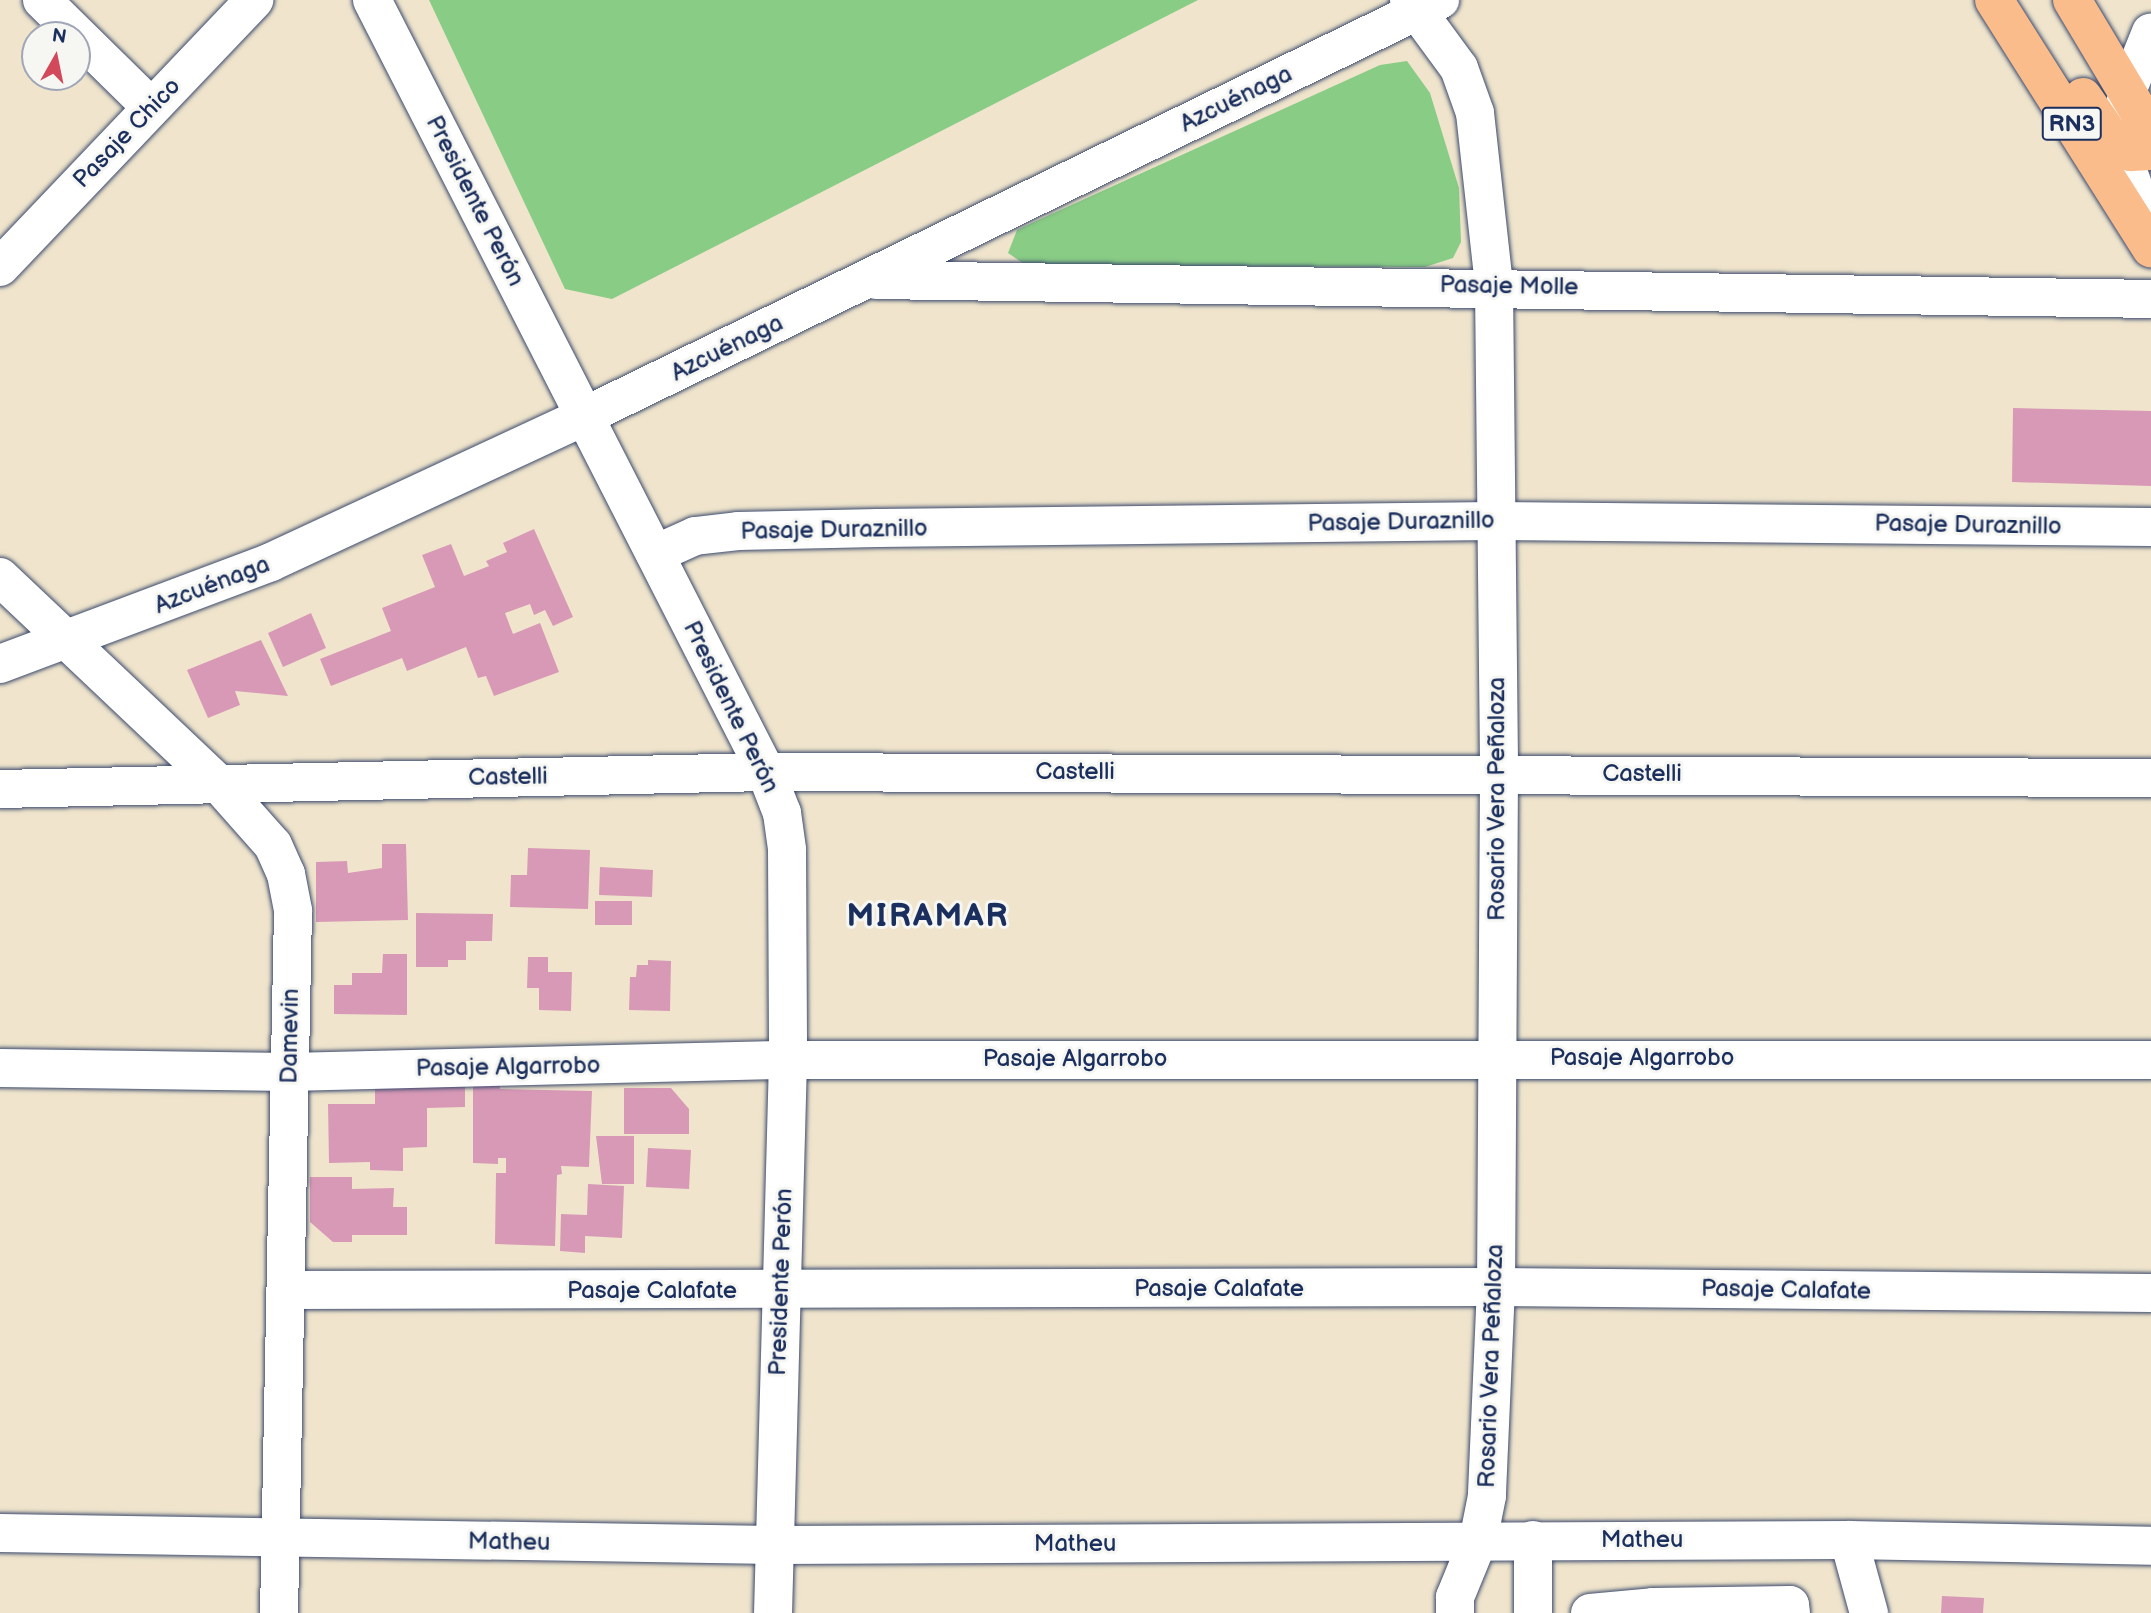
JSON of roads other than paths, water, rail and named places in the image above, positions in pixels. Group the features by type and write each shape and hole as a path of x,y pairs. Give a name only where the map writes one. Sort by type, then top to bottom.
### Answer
{"highway":[{"name":"RN3","path":"1994,0 2151,248"},
{"path":"2000,0 2039,22 2097,124 2140,141"},
{"name":"RN3","path":"2072,0 2128,89"}],"street":[{"path":"42,0 151,107"},
{"name":"Pasaje Chico","path":"0,267 254,0"},
{"name":"Presidente Perón","path":"372,0 766,772 782,813 787,850 789,1060 780,1291 773,1613"},
{"name":"Azcuénaga","path":"0,664 271,562 586,416 1423,3"},
{"name":"Rosario Vera Peñaloza","path":"1423,3 1459,68 1475,113 1494,286 1499,773 1496,1287 1487,1496 1478,1541 1454,1597 1455,1613"},
{"path":"2151,32 2128,89 2140,141 2151,235"},
{"name":"Pasaje Molle","path":"867,279 1494,286 2151,299"},
{"name":"Pasaje Duraznillo","path":"655,554 695,536 738,531 1495,521 2151,527"},
{"name":"Damevin","path":"0,577 217,782 273,845 286,874 293,911 279,1613"},
{"name":"Castelli","path":"0,789 217,782 766,772 1499,773 2151,778"},
{"name":"Pasaje Algarrobo","path":"0,1068 289,1072 789,1060 1497,1057 2151,1060"},
{"name":"Pasaje Calafate","path":"287,1290 780,1291 1496,1287 2151,1293"},
{"name":"Matheu","path":"0,1533 774,1545 1849,1540 2151,1546"},
{"path":"1533,1540 1533,1613"},
{"path":"1849,1540 1870,1613"},
{"path":"1590,1613 1790,1605 1791,1613"}],"district":[{"name":"MIRAMAR","path":"928,917"}]}
